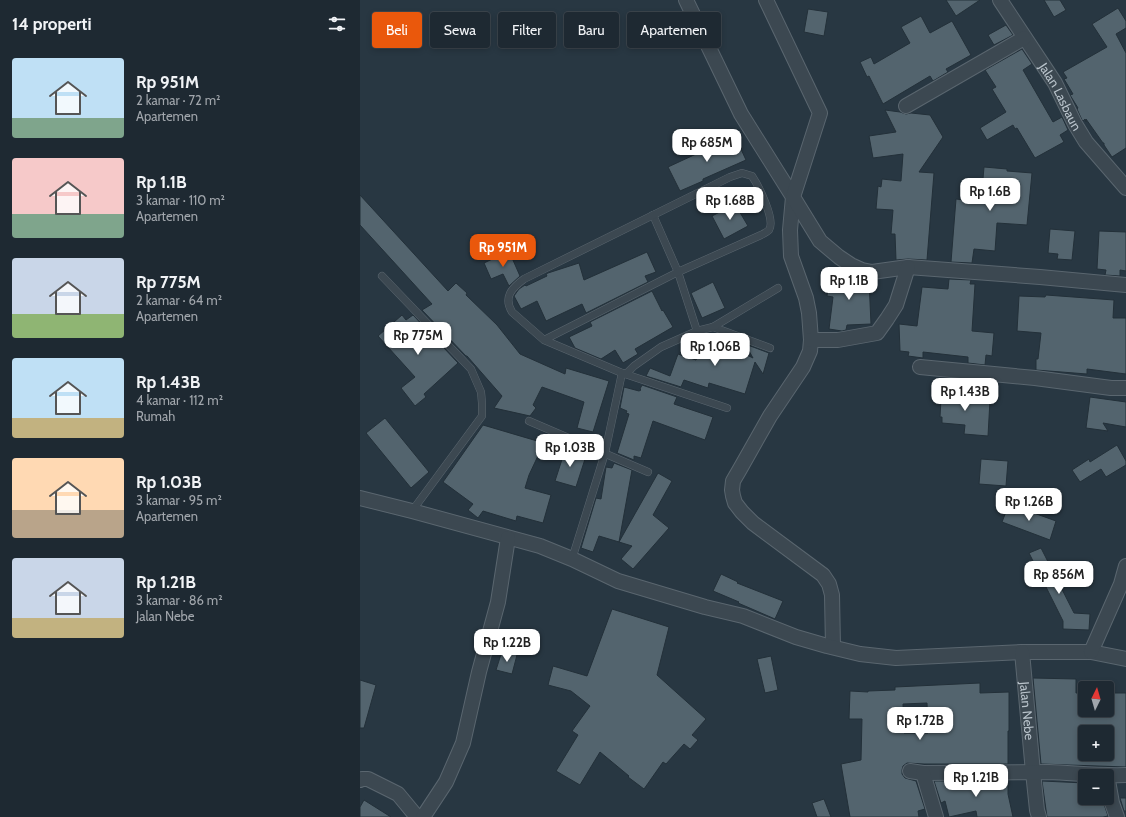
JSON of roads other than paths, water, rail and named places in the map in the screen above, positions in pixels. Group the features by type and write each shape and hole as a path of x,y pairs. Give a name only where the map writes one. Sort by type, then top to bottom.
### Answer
{"street":[{"path":"686,0 741,114 820,241 838,257 862,270 872,272 908,267 1126,285"},
{"path":"766,0 820,114 792,197 790,230 791,256 808,306 811,340 810,351 803,367 770,416 733,482 732,490 735,503 753,523 823,575 830,584 832,595 833,647"},
{"name":"Jalan Lasbaun","path":"1000,0 1055,83 1075,124 1086,142 1126,188"},
{"path":"906,106 1024,38"},
{"path":"811,340 838,340 877,333 896,305 908,267"},
{"path":"920,367 1035,378 1111,388 1126,388"},
{"path":"360,498 540,546 572,559 618,581 705,607 743,616 796,637 860,654 896,658 1022,652 1091,652 1126,659"},
{"path":"423,817 446,782 463,743 479,672 498,602 508,538"},
{"path":"1091,652 1121,584 1126,566"},
{"name":"Jalan Nebe","path":"1022,652 1033,772 1039,817"},
{"path":"936,817 917,772 1078,773"},
{"path":"1114,776 1126,775"},
{"path":"360,780 362,778 368,779 398,794 418,817"},
{"path":"1113,805 1117,817"}],"lane":[{"path":"544,340 678,272 769,230 771,222 761,191 752,176 742,173 730,177 524,279 510,291 508,298 508,306 512,312 544,340 622,373 727,408"},
{"path":"653,215 678,272 697,331"},
{"path":"382,276 471,369 481,392 482,416 412,511"},
{"path":"622,373 626,374 634,366 661,347 697,331 713,327 778,288"},
{"path":"713,327 770,348"},
{"path":"572,559 605,454 622,373"},
{"path":"529,421 648,472"}]}
